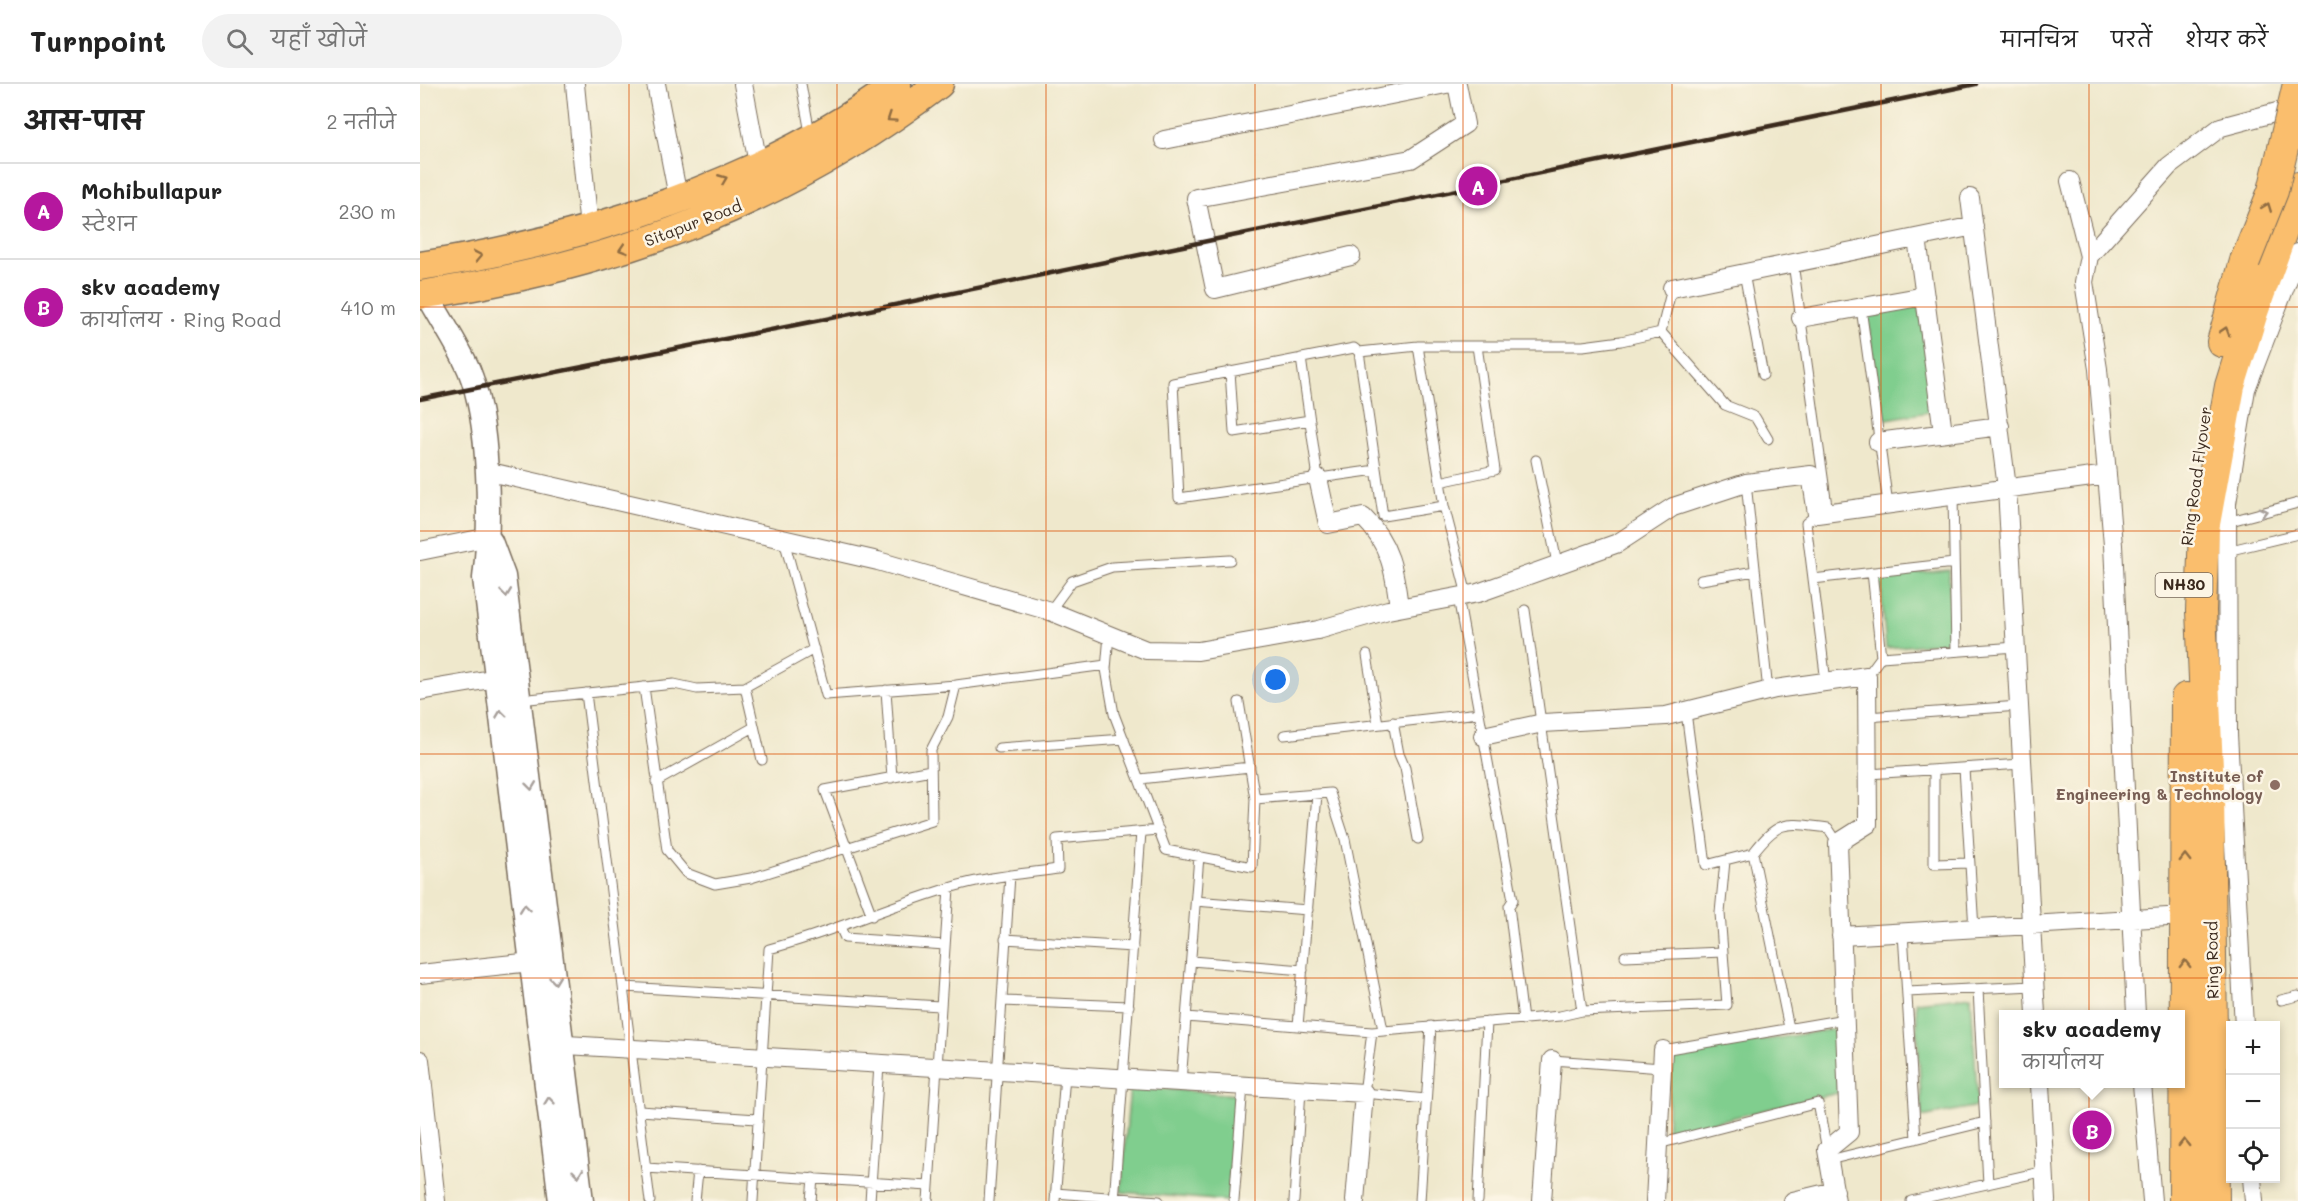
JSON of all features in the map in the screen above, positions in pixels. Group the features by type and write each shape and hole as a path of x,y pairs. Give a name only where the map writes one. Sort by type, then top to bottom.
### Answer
{"highway":[{"name":"Ring Road Flyover","path":"2209,791 2201,611 2204,529 2230,387 2253,312 2258,264 2298,84"},
{"name":"Ring Road Flyover","path":"2185,916 2184,570 2192,485 2212,375 2258,264 2298,187"},
{"name":"Ring Road","path":"2209,791 2223,1169 2214,1201"},
{"name":"Ring Road","path":"2185,916 2185,1010"},
{"name":"Ring Road","path":"2184,1088 2184,1201"}],"main road":[{"name":"Sitapur Road","path":"420,266 532,246 625,218 758,164 812,138 897,84"},
{"name":"Sitapur Road","path":"423,294 538,274 656,239 762,195 842,151 939,84"}],"street":[{"path":"575,84 589,229"},
{"path":"656,84 678,197"},
{"path":"743,84 758,164"},
{"path":"1164,140 1446,84"},
{"path":"1351,256 1215,289 1196,198 1410,159 1465,124 1456,84"},
{"path":"2089,256 2169,166 2221,126 2281,111 2298,114"},
{"path":"2070,181 2089,256 2084,282 2098,369 2107,475 2136,1010"},
{"path":"1970,198 2007,488 2036,1010"},
{"path":"1672,288 1974,226"},
{"path":"1917,238 1943,432"},
{"path":"2244,1021 2228,734 2227,503 2246,388 2298,254"},
{"path":"423,294 469,370 482,427 489,537 484,578 532,962 553,1045 582,1201"},
{"path":"1800,318 1925,296"},
{"path":"1878,442 2000,426"},
{"path":"486,471 878,561 1050,611 1146,650 1198,651 1318,630 1399,608 1462,596 1618,543 1674,507 1746,483 1811,475 1822,513 2107,475"},
{"path":"1318,478 1328,524 1363,517 1377,530 1389,550 1399,608"},
{"path":"420,551 489,537"},
{"path":"489,537 504,576 520,700 553,1045 560,1201"},
{"path":"1483,736 1543,723 1666,717 1768,691 1867,676 1868,824 1838,843 1849,1132 1828,1155 1835,1196 1793,1201"},
{"path":"420,691 497,678"},
{"path":"2209,791 2228,734"},
{"path":"1841,936 2185,916"},
{"path":"420,974 532,962"},
{"path":"553,1045 1364,1093 1355,1201"},
{"path":"1655,1201 1663,1050"},
{"path":"420,1059 436,1201"},
{"path":"1542,1201 1552,1060"},
{"path":"2040,1088 2046,1201"},
{"path":"2142,1088 2152,1201"},
{"path":"2252,1183 2254,1201"}],"lane":[{"path":"801,84 812,138"},
{"path":"1793,262 1822,513 1806,523 1826,682"},
{"path":"1744,273 1763,375"},
{"path":"1661,332 1672,288"},
{"path":"1860,308 1888,504"},
{"path":"1359,352 1418,346 1583,346 1661,332"},
{"path":"1661,332 1725,405 1755,417 1768,439"},
{"path":"1418,346 1444,506 1462,596 1479,713 1513,900 1509,906 1523,1020"},
{"path":"1440,482 1495,470 1477,346"},
{"path":"1376,470 1179,498 1173,383 1354,348 1359,352 1383,516 1444,506"},
{"path":"1301,358 1318,478"},
{"path":"1230,371 1234,432 1310,420"},
{"path":"1536,460 1557,563"},
{"path":"1746,483 1768,691"},
{"path":"1953,496 1956,651"},
{"path":"2227,522 2298,502"},
{"path":"2227,551 2298,534"},
{"path":"784,540 826,694 956,685 1106,665"},
{"path":"1050,611 1072,581 1112,567 1230,560"},
{"path":"1813,579 1954,562"},
{"path":"1701,580 1755,571"},
{"path":"1867,676 1881,657 1872,572"},
{"path":"1525,610 1543,723 1582,1011"},
{"path":"1108,635 1106,665 1114,714 1166,850 1252,867 1255,799 1239,702"},
{"path":"1881,657 2016,646"},
{"path":"520,700 674,684 698,689 745,687 814,649"},
{"path":"1367,655 1378,724"},
{"path":"644,687 667,850 686,873 715,884 751,878 932,821 931,750 948,717 956,685"},
{"path":"745,687 762,760"},
{"path":"886,690 892,778"},
{"path":"586,693 625,987 650,1201"},
{"path":"1867,717 2019,706"},
{"path":"1686,712 1706,865 1753,853 1769,832 1787,823 1828,828 1838,843"},
{"path":"1284,735 1479,713"},
{"path":"1393,722 1399,754 1406,768 1418,838"},
{"path":"656,782 754,727"},
{"path":"999,748 1124,739"},
{"path":"1868,774 2022,764"},
{"path":"1140,778 1250,766"},
{"path":"1964,768 1974,928"},
{"path":"872,916 825,790 931,770"},
{"path":"1934,770 1934,864 1970,863"},
{"path":"1255,799 1330,793 1346,839 1383,1030"},
{"path":"1298,1026 1317,794"},
{"path":"753,1201 760,1058 770,949 949,888 1010,875 1058,869 1057,839 1159,830"},
{"path":"1114,1199 1125,1079 1141,832"},
{"path":"1753,853 1789,1028"},
{"path":"1181,1082 1199,856"},
{"path":"1186,1017 1372,1032 1523,1020 1582,1011 1727,1005 1720,913 1725,861"},
{"path":"989,1201 995,1071 1003,1001 1010,875"},
{"path":"928,1201 949,888"},
{"path":"1195,901 1308,910"},
{"path":"840,927 845,938 945,945"},
{"path":"1903,933 1916,1138"},
{"path":"1005,939 1133,946"},
{"path":"1625,956 1723,952"},
{"path":"1191,961 1303,970"},
{"path":"1907,992 2034,986"},
{"path":"625,987 940,1006"},
{"path":"1978,989 1988,1184"},
{"path":"2281,1000 2298,996"},
{"path":"1003,1001 1130,1006"},
{"path":"1663,1050 1845,1019"},
{"path":"1478,1201 1487,1022"},
{"path":"1420,1201 1431,1026"},
{"path":"1372,1032 1364,1093 1426,1099"},
{"path":"1552,1060 1662,1068"},
{"path":"870,1201 879,1065"},
{"path":"1065,1075 1055,1197 1159,1201"},
{"path":"1234,1201 1243,1086"},
{"path":"1294,1201 1301,1089"},
{"path":"1658,1144 1818,1103 1828,1155 1985,1122"},
{"path":"640,1111 757,1119"},
{"path":"646,1168 929,1186"},
{"path":"695,1201 698,1171"},
{"path":"1911,1201 2045,1172"},
{"path":"812,1201 813,1178"}],"green space":[{"path":"1919,305 1935,411 1882,420 1867,314"},
{"path":"1949,570 1951,642 1886,648 1880,576"},
{"path":"1971,996 1978,1106 1922,1117 1916,1002"},
{"path":"1834,1029 1838,1093 1667,1133 1671,1055"},
{"path":"1130,1086 1236,1095 1228,1201 1121,1192"}],"railway":[{"path":"420,399 821,320 1976,84"}],"place":[{"name":"Mohibullapur","path":"1478,186"},
{"name":"Institute of Engineering & Technology","path":"2275,785"},
{"name":"skv academy","path":"2092,1130"}]}
